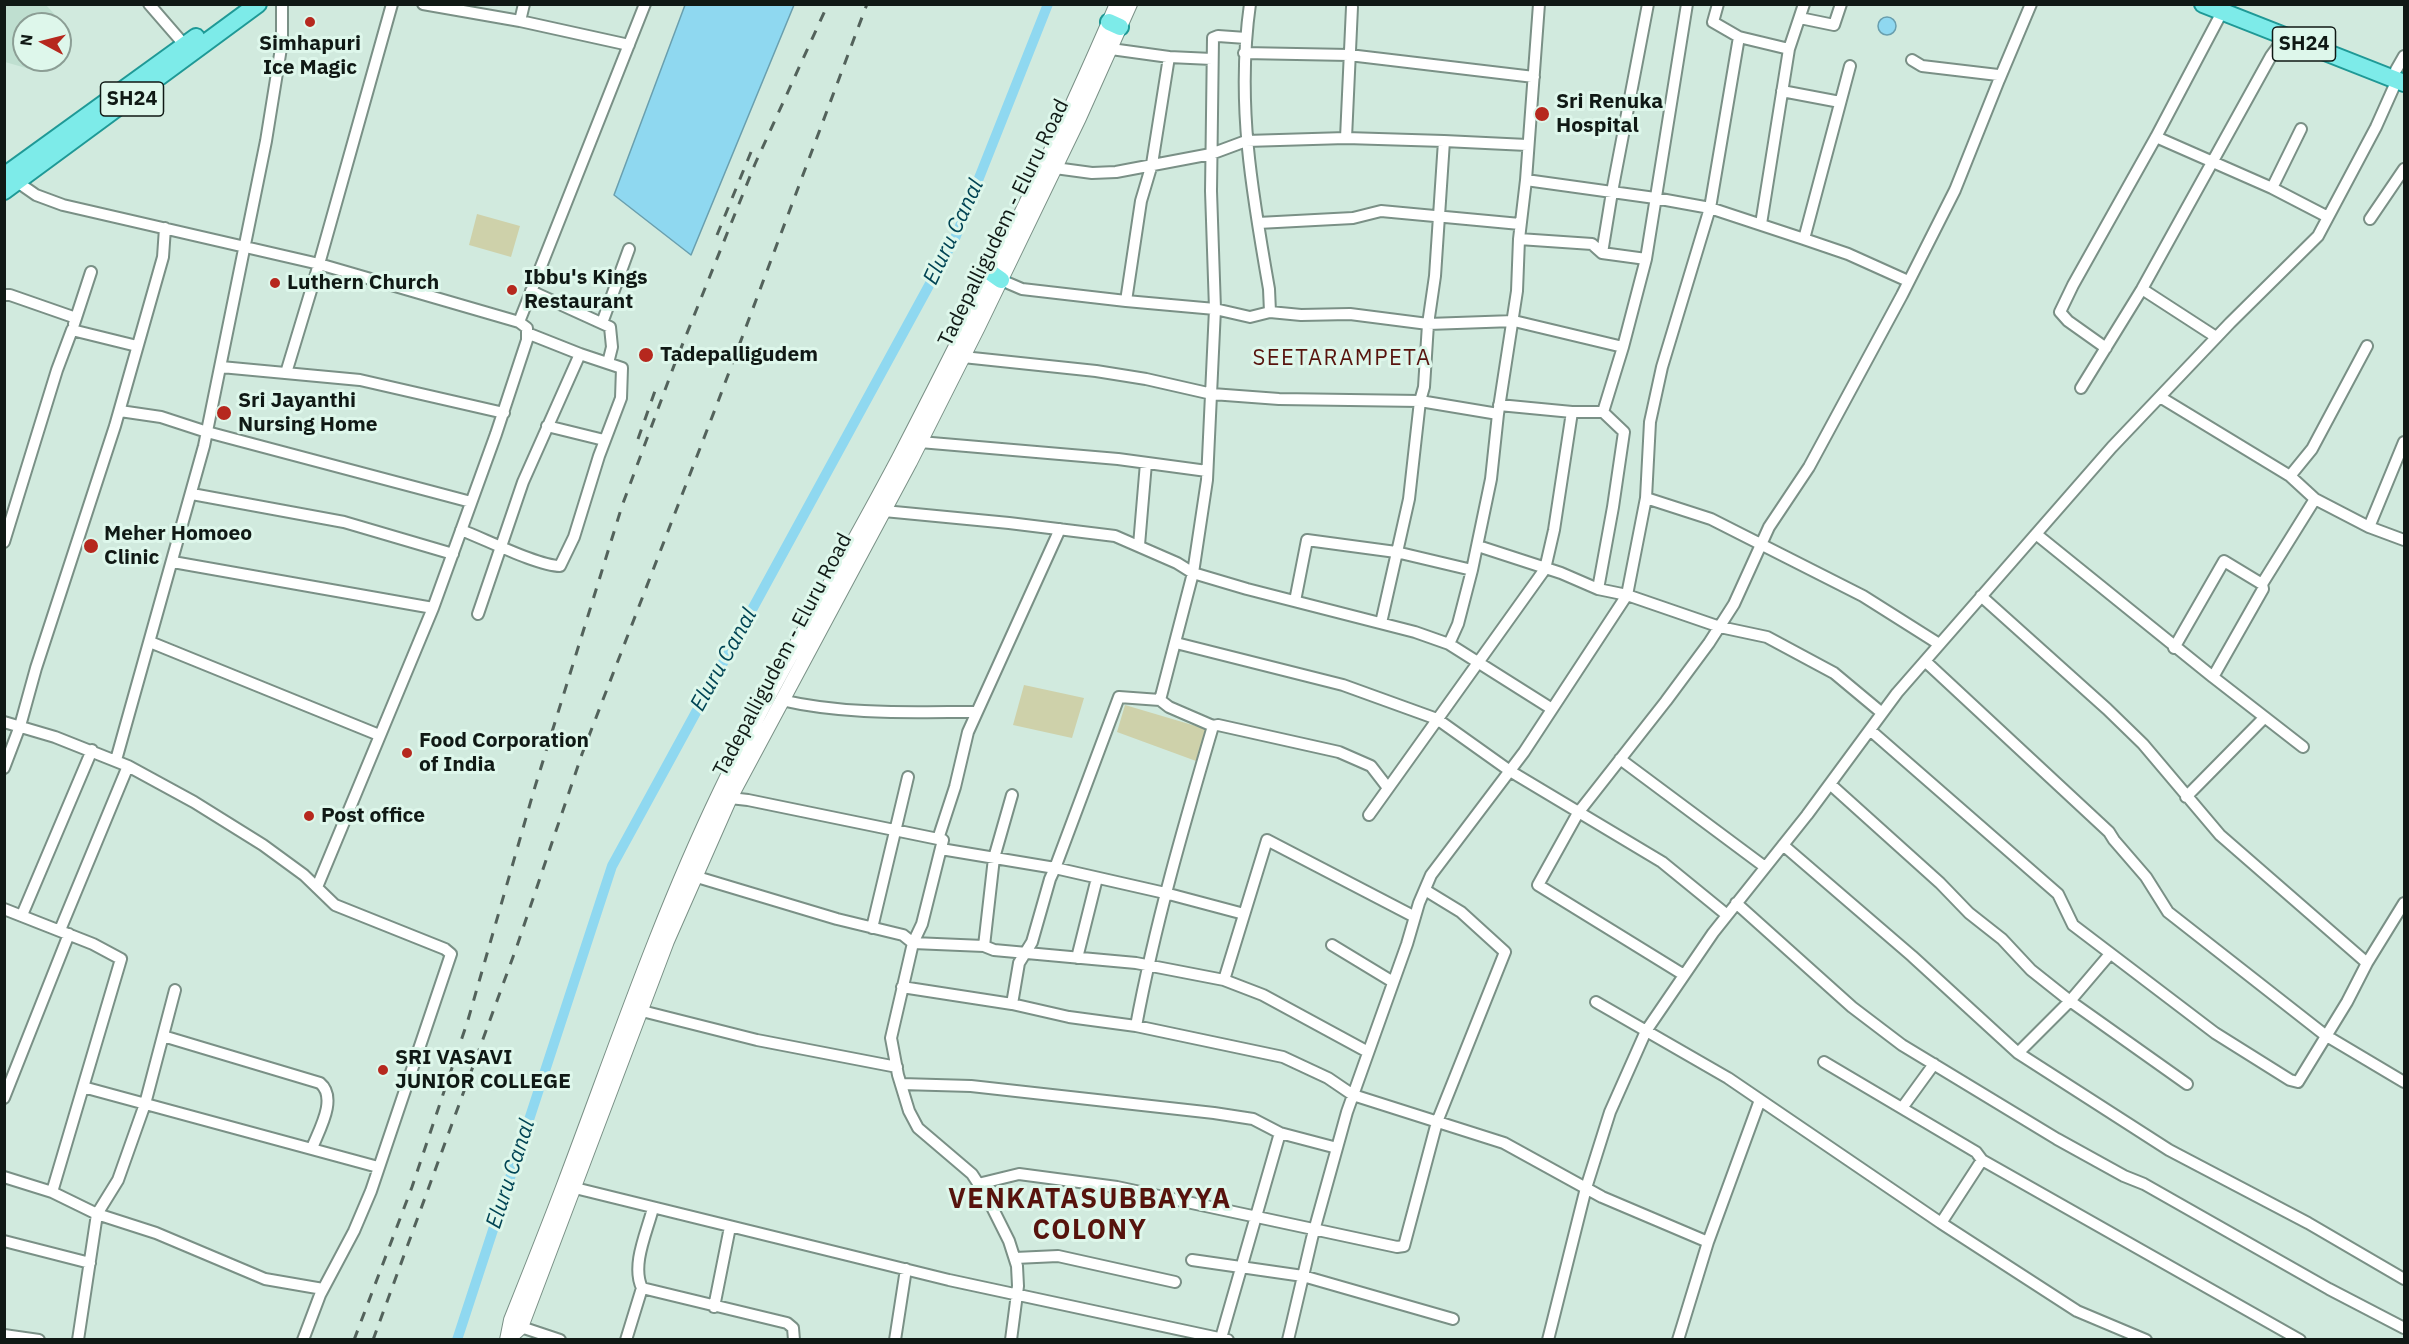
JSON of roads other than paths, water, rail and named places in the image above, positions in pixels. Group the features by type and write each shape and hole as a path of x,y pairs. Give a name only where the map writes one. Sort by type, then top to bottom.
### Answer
{"main road":[{"name":"SH24","path":"189,50 240,4"},
{"name":"SH24","path":"8,181 189,50 258,4"},
{"name":"Tadepalligudem - Eluru Road","path":"508,1339 511,1320 564,1185 656,936 719,793 769,692 1055,168 1111,49 1117,4"},
{"name":"Tadepalligudem - Eluru Road","path":"508,1339 521,1327 667,941 730,798 884,511 963,357 996,276 1114,25 1130,4"},
{"name":"SH24","path":"2203,4 2227,8 2401,73"},
{"name":"SH24","path":"2227,8 2285,37 2401,73"}],"street":[{"path":"149,4 189,50"},
{"path":"116,760 192,494 207,432 255,204 282,42 282,4"},
{"path":"286,373 392,4"},
{"path":"423,4 520,21 629,45"},
{"path":"520,21 524,4"},
{"path":"519,322 645,4"},
{"path":"1250,4 1244,53 1246,141 1269,289 1270,312"},
{"path":"1449,644 1458,624 1478,546 1491,479 1499,409 1514,321 1539,4"},
{"path":"1602,253 1611,192 1648,4"},
{"path":"1603,412 1646,259 1688,4"},
{"path":"1718,4 1713,22 1739,38 1789,49"},
{"path":"1761,224 1789,49 1804,4"},
{"path":"1800,18 1834,25 1841,4"},
{"path":"1684,975 1538,885 1578,813 1666,701 1734,604 1769,527 1809,467 1955,190 2031,4"},
{"path":"1346,138 1352,8"},
{"path":"2106,348 2068,321 2060,312 2227,8"},
{"path":"1160,700 1193,573 1207,471 1215,309 1211,154 1213,38 1218,36 1246,38"},
{"path":"2081,387 2142,289 2271,56 2285,37"},
{"path":"1288,1340 1315,1228 1353,1095 1431,875 1510,771 1627,595 1646,498 1652,411 1662,367 1710,207 1739,38"},
{"path":"1111,49 1168,57 1212,59"},
{"path":"1244,53 1349,56 1534,76"},
{"path":"1126,301 1141,201 1152,164 1168,57"},
{"path":"1912,60 1922,66 1998,75 1999,80"},
{"path":"1804,239 1850,66"},
{"path":"1548,1340 1586,1188 1610,1112 1646,1031 1727,915 1830,784 1882,713 1925,661 2160,397 2216,337 2318,236 2376,127 2401,73"},
{"path":"1782,91 1840,102"},
{"path":"2272,188 2301,129"},
{"path":"2156,137 2272,188 2328,217"},
{"path":"1055,168 1116,172 1211,154 1246,141 1346,138 1527,145"},
{"path":"1381,623 1409,499 1420,401 1424,387 1428,324 1436,276 1444,141"},
{"path":"2370,219 2404,169"},
{"path":"1526,180 1710,207 1848,254 1908,282"},
{"path":"8,181 63,205 319,264 519,322 527,328 527,340 504,413 433,608 317,887"},
{"path":"1258,223 1353,218 1381,211 1520,224"},
{"path":"4,768 20,726 36,668 120,411 164,257 165,228"},
{"path":"1519,239 1593,244 1602,253 1646,259"},
{"path":"602,323 629,249"},
{"path":"4,542 57,370 91,272"},
{"path":"996,276 1022,289 1215,309 1250,317 1270,312 1302,315 1350,314 1428,324 1514,321 1623,347"},
{"path":"2142,289 2216,337"},
{"path":"531,291 610,327 612,347 608,363"},
{"path":"4,295 10,295 76,318"},
{"path":"72,330 137,346"},
{"path":"461,530 549,566 560,566 574,537 604,441 622,394 622,368 527,333"},
{"path":"2290,476 2312,449 2367,346"},
{"path":"478,614 523,482 580,354"},
{"path":"963,357 1096,371 1146,379 1212,394 1279,399 1420,401 1499,409 1603,412 1624,432 1598,589"},
{"path":"221,367 360,380 504,413"},
{"path":"2160,397 2290,476 2315,500 2369,527 2404,540"},
{"path":"120,411 161,417 207,432 471,502"},
{"path":"1369,815 1545,569 1554,530 1572,412"},
{"path":"547,426 604,441"},
{"path":"2369,527 2404,441"},
{"path":"920,442 1146,463 1207,471"},
{"path":"1139,545 1146,463"},
{"path":"192,494 344,522 453,554"},
{"path":"1646,498 1710,519 1863,596 1940,644"},
{"path":"2213,677 2263,589 2262,584 2315,500"},
{"path":"884,511 1060,528 1115,536 1139,545 1193,573 1381,623 1449,644 1552,709"},
{"path":"1011,1340 1017,1296 1017,1266 1002,1225 972,1174 918,1128 909,1111 891,1038 912,943 922,924 939,844 968,732 1060,528"},
{"path":"2036,534 2175,648 2303,747"},
{"path":"1295,601 1307,540 1396,552 1472,570"},
{"path":"1478,546 1598,589 1627,595 1720,627 1767,637 1834,674 1882,713"},
{"path":"2175,648 2224,561 2262,584"},
{"path":"173,562 433,608"},
{"path":"1981,596 2143,744 2220,835 2367,963"},
{"path":"150,642 379,735"},
{"path":"1176,643 1343,685 1437,719 1510,771 1662,862 1727,915"},
{"path":"1925,661 2109,832 2146,877 2168,912 2325,1035 2404,1082"},
{"path":"1012,1004 1019,963 1032,942 1050,879 1119,697 1160,700 1169,707 1213,726 1218,725 1338,752 1371,766 1388,788"},
{"path":"781,700 814,708 862,711 977,712"},
{"path":"2186,797 2264,718"},
{"path":"4,722 92,750 128,766 194,802 263,845 304,875 334,905 445,949 450,954 354,1231 323,1289 303,1340"},
{"path":"1136,1026 1147,966 1165,893 1213,726"},
{"path":"1870,730 2058,894 2073,925 2215,1033 2290,1080 2298,1082 2404,903"},
{"path":"22,915 92,750"},
{"path":"1620,759 1765,867"},
{"path":"4,1098 128,766"},
{"path":"872,928 908,777"},
{"path":"1830,784 1940,883 1969,913 2002,939 2031,970 2070,1001 2187,1084"},
{"path":"984,946 994,858 1012,795"},
{"path":"730,798 896,830 994,858 1055,868 1244,914"},
{"path":"1224,980 1267,840 1415,916"},
{"path":"1783,845 1912,956 2018,1053 2169,1150 2308,1223 2404,1279"},
{"path":"697,877 903,935 912,943 984,946 994,950 1147,966 1224,980 1263,994 1368,1052"},
{"path":"1077,958 1097,878"},
{"path":"978,1184 1019,1174 1117,1187 1397,1247 1404,1246 1437,1122 1504,952 1461,912 1425,890"},
{"path":"1737,903 1852,1007 1902,1045 2057,1139 2124,1176 2144,1184 2329,1289 2404,1328"},
{"path":"4,909 65,932 121,958 52,1192"},
{"path":"1332,945 1393,982"},
{"path":"2018,1053 2070,1001 2110,954"},
{"path":"902,987 1012,1004 1069,1017 1136,1026 1283,1057 1328,1078 1353,1095 1504,1143 1586,1188 1708,1242"},
{"path":"78,1340 97,1214 118,1179 145,1104 175,990"},
{"path":"1596,1002 1728,1078 1941,1223 2077,1311 2146,1340"},
{"path":"642,1011 757,1040 897,1067"},
{"path":"163,1036 320,1083 327,1089 328,1096 323,1119 312,1148"},
{"path":"1824,1062 1976,1152 1982,1160 2300,1340"},
{"path":"1902,1108 1934,1064"},
{"path":"901,1084 971,1086 1214,1113 1253,1119 1280,1133 1337,1148"},
{"path":"83,1087 378,1167"},
{"path":"1678,1340 1708,1242 1760,1100"},
{"path":"575,1188 1017,1296 1224,1339 1240,1269 1280,1133"},
{"path":"1941,1223 1982,1160"},
{"path":"4,1177 52,1192 97,1214 156,1233 265,1279 323,1289"},
{"path":"626,1340 642,1288 638,1280 638,1263 653,1208"},
{"path":"714,1307 730,1227"},
{"path":"4,1241 90,1263"},
{"path":"1015,1258 1058,1256 1175,1282"},
{"path":"1192,1260 1240,1269 1303,1276 1453,1319"},
{"path":"895,1340 906,1269"},
{"path":"642,1288 787,1323 793,1328 794,1340"},
{"path":"521,1327 560,1340"},
{"path":"4,1335 39,1340"}],"water":[{"path":"685,5 794,5 691,255 614,195"},
{"path":"1887,17 1893,20 1896,26 1893,32 1887,35 1881,32 1878,26 1881,20"}],"waterway":[{"name":"Eluru Canal","path":"457,1340 612,866 956,236 1048,4"}],"railway":[{"path":"354,1340 412,1187 468,1020 534,790 622,506 675,363 755,164 828,4"},
{"path":"373,1340 517,946 582,754 719,399 867,4"},
{"path":"717,235 751,152"},
{"path":"638,439 655,391"}],"place":[{"name":"Simhapuri Ice Magic","path":"310,22"},
{"name":"Sri Renuka Hospital","path":"1542,114"},
{"name":"Luthern Church","path":"275,283"},
{"name":"Ibbu's Kings Restaurant","path":"512,290"},
{"name":"Tadepalligudem","path":"646,355"},
{"name":"Sri Jayanthi Nursing Home","path":"224,413"},
{"name":"Meher Homoeo Clinic","path":"91,546"},
{"name":"Food Corporation of India","path":"407,753"},
{"name":"Post office","path":"309,816"},
{"name":"SRI VASAVI JUNIOR COLLEGE","path":"383,1070"}],"district":[{"name":"SEETARAMPETA","path":"1342,359"},
{"name":"VENKATASUBBAYYA COLONY","path":"1090,1216"}]}
